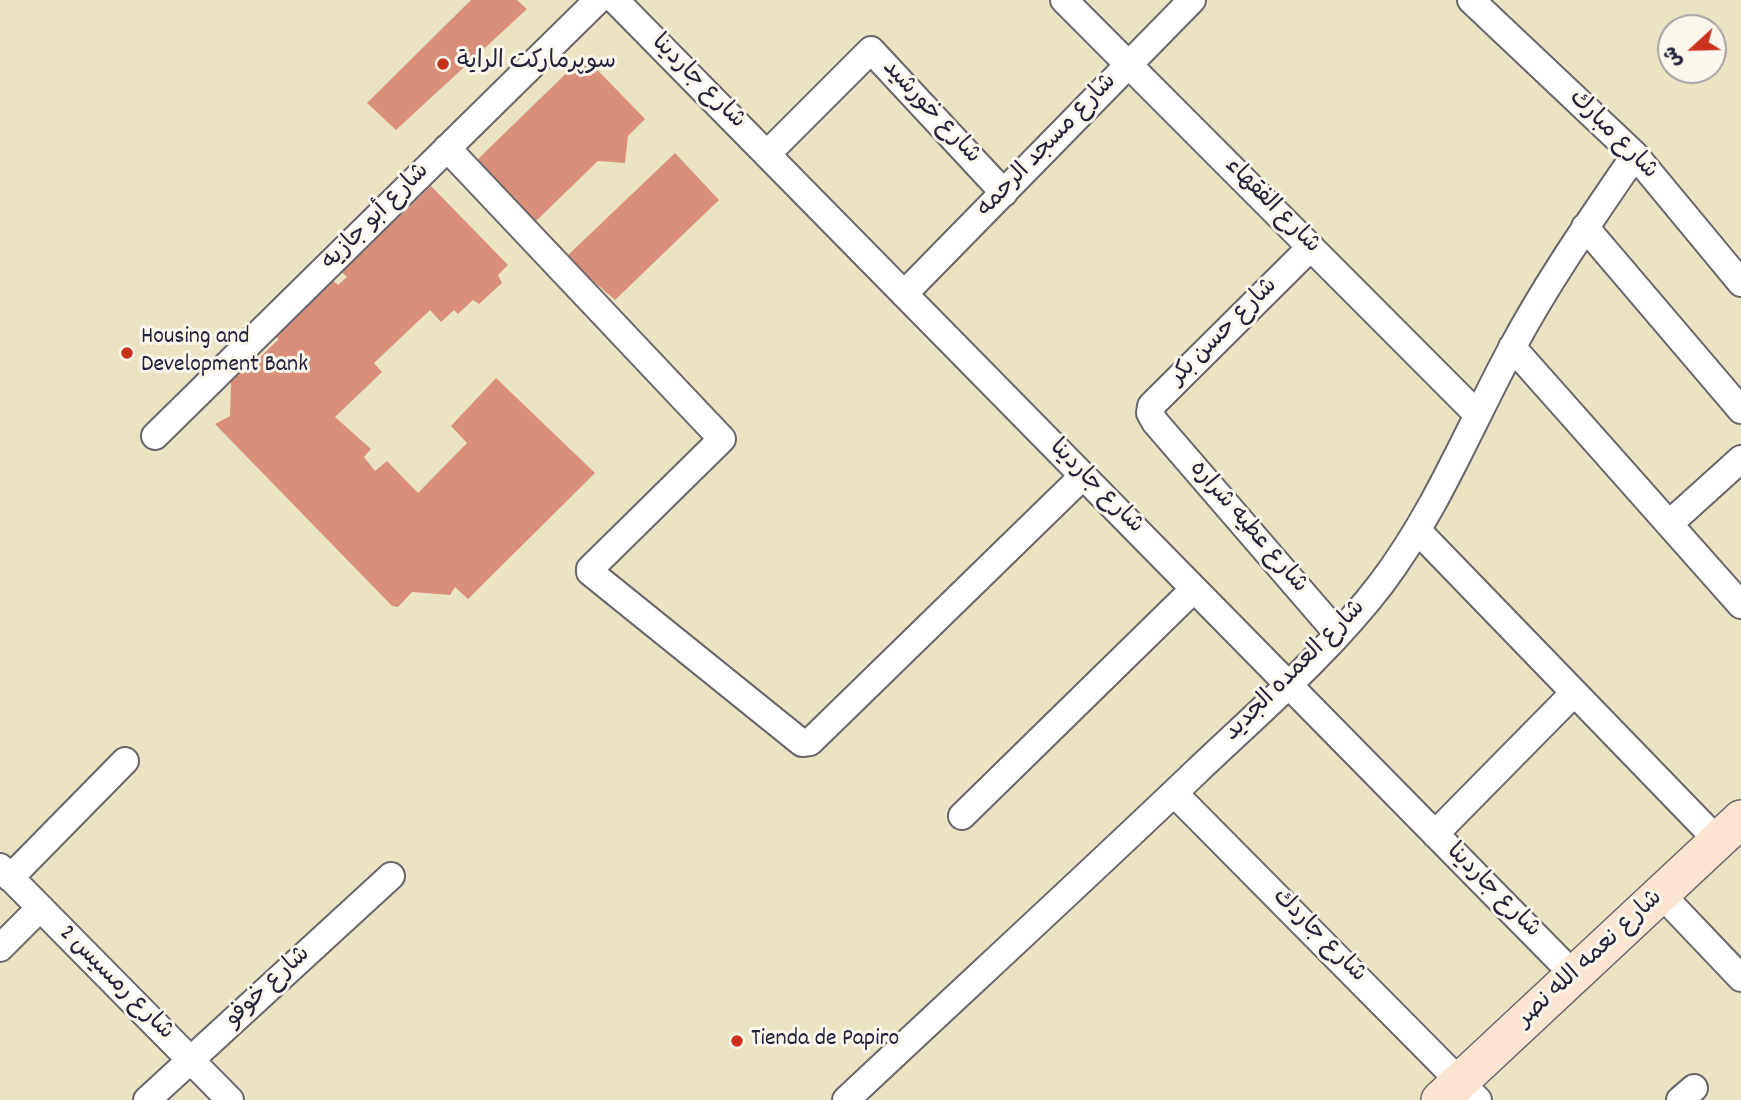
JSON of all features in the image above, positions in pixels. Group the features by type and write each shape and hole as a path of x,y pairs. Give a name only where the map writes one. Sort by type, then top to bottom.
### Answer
{"street":[{"name":"شارع أبو جازيه","path":"155,436 598,0"},
{"name":"شارع جاردينا","path":"615,0 1574,975"},
{"name":"شارع الفقهاء","path":"1064,0 1478,415"},
{"name":"شارع مسجد الرحمه","path":"904,294 1192,0"},
{"name":"شارع مبارك","path":"1471,0 1635,155 1741,283"},
{"name":"شارع خورشيد","path":"767,154 871,50 1004,193"},
{"path":"447,148 722,439 590,569 590,572 802,743 810,742 1083,476"},
{"name":"شارع العمده الجديد","path":"846,1100 1288,684 1338,634 1380,585 1418,531 1441,492 1512,348 1585,227 1635,155"},
{"path":"1585,227 1741,410"},
{"name":"شارع حسن بكر","path":"1155,422 1150,413 1151,406 1311,247"},
{"path":"1512,348 1741,605"},
{"name":"شارع عطيه شراره","path":"1155,422 1338,634"},
{"path":"1670,524 1741,459"},
{"path":"1418,531 1574,693 1730,830"},
{"path":"962,816 1194,589"},
{"path":"1435,834 1574,693"},
{"path":"5,872 125,761"},
{"name":"شارع جاردك","path":"1174,793 1460,1094"},
{"name":"شارع نعمه الله نصر","path":"1460,1094 1574,975 1730,830"},
{"name":"شارع رمسيس 2","path":"5,872 230,1100"},
{"name":"شارع خوفو","path":"147,1100 391,876"},
{"path":"1661,894 1741,978"},
{"path":"0,948 40,908"}],"building":[{"path":"471,0 517,0 527,9 396,130 367,103"},
{"path":"584,56 645,119 628,136 625,163 598,161 535,222 476,161"},
{"path":"675,153 719,200 615,300 566,257"},
{"path":"431,186 508,265 498,275 502,283 479,304 473,300 458,314 454,310 441,322 430,310 374,363 382,372 335,417 371,449 364,457 375,471 387,461 418,493 467,443 451,426 496,378 595,473 468,599 455,587 450,595 412,592 398,607 392,606 215,424 230,416 231,379 237,372 243,374 279,339 272,333 329,277 338,285 347,277 342,272"}],"place":[{"name":"سوپرمارکت الراية","path":"443,64"},
{"name":"Housing and Development Bank","path":"127,353"},
{"name":"Tienda de Papiro","path":"737,1041"}]}
